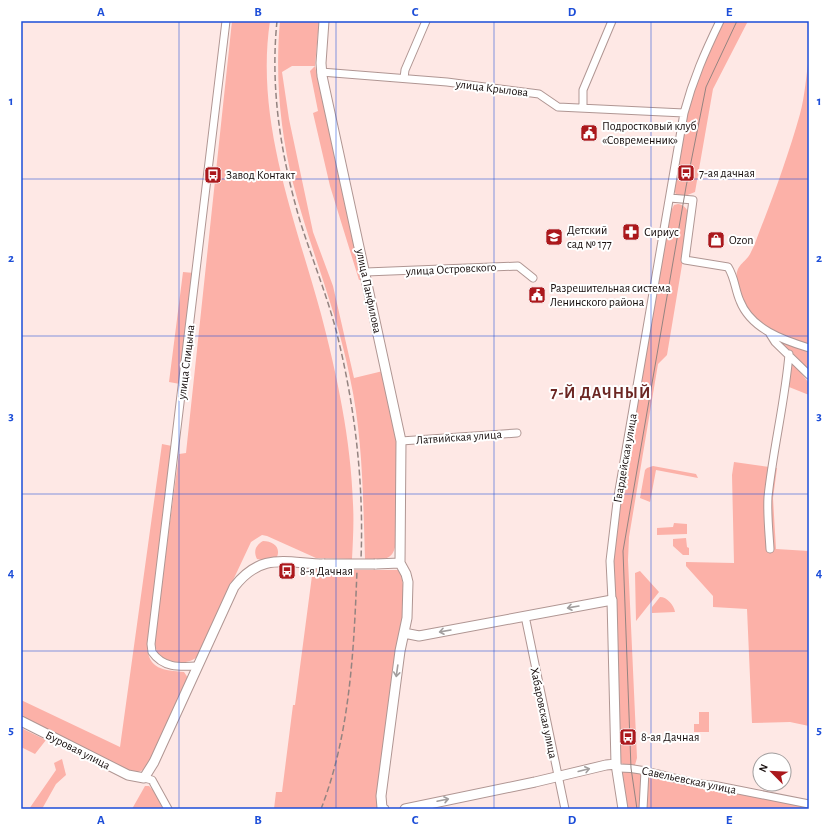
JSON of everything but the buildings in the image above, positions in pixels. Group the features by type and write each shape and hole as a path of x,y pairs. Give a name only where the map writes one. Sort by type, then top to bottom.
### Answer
{"main road":[{"name":"улица Панфилова","path":"324,21 321,72 366,272 401,442 400,563"},
{"path":"139,777 154,762 234,587 248,571 258,565 268,563 400,563 406,574 408,582 407,618 400,650 384,764 381,796 382,809"},
{"path":"404,633 419,636 612,600"},
{"name":"Гвардейская улица","path":"612,600 616,766 623,809"},
{"name":"Буровая улица","path":"21,721 139,777"},
{"path":"405,809 558,776 616,766"}],"street":[{"name":"улица Спицына","path":"197,666 172,666 163,663 152,652 151,644 226,21"},
{"path":"404,78 405,70 426,21"},
{"path":"583,108 582,90 612,21"},
{"name":"Гвардейская улица","path":"612,600 610,561 617,502 684,113 692,82 720,21"},
{"name":"улица Крылова","path":"321,72 404,78 539,94 558,107 684,113"},
{"path":"670,198 693,200 685,260 728,267 734,275 736,291 744,312 770,334 775,342 809,375"},
{"name":"улица Островского","path":"366,272 518,266 532,278"},
{"path":"770,334 809,348"},
{"path":"770,549 768,498 777,434 786,387 789,354"},
{"name":"Латвийская улица","path":"401,442 517,433"},
{"name":"Хабаровская улица","path":"526,616 564,809"},
{"name":"Савельевская улица","path":"616,766 638,768 700,784 713,785 809,804"},
{"path":"643,809 645,771"},
{"path":"139,777 152,780 168,809"}],"shaded area":[{"path":"232,21 270,21 267,58 268,96 273,133 289,206 321,314 338,384 352,480 352,559 316,558 262,535 251,542 197,657 193,660 178,662 167,660 158,655 154,642 179,454 186,453"},
{"path":"280,21 319,21 315,66 292,66 282,72 289,119 313,232 333,286 354,378 383,371 396,442 396,543 390,556 375,561 375,559 365,559 363,491 358,423 345,353 300,208 285,143 278,82"},
{"path":"723,21 748,21 713,89 695,192 685,196 676,195 674,189 693,86"},
{"path":"809,57 809,346 774,331 755,317 747,308 741,297 736,277 739,268 754,247 796,129 802,107"},
{"path":"315,66 362,279 359,280 330,186 313,113 318,111 310,71"},
{"path":"674,205 683,205 686,208 690,217 667,355 658,364 629,537 628,560 637,758 635,765 626,766 620,762 613,561 620,503 671,211"},
{"path":"183,272 194,273 180,384 169,382"},
{"path":"778,338 809,350 809,372 778,342"},
{"path":"792,362 809,383 809,395 789,387 790,364"},
{"path":"162,444 172,446 147,645 150,659 154,664 164,669 184,672 188,678 151,761 146,769 135,773 21,716 21,700 120,747"},
{"path":"734,462 777,468 773,498 776,549 809,551 809,726 790,722 752,723 747,609 713,607 713,596 686,566 686,562 734,563 732,475"},
{"path":"653,466 696,474 698,478 656,470 650,502 640,498 645,470"},
{"path":"674,523 687,524 687,534 657,535 657,528 673,527"},
{"path":"686,538 687,547 689,548 689,555 683,555 673,546 673,539"},
{"path":"263,541 273,543 275,545 278,550 277,557 262,560 257,559 255,553 256,548"},
{"path":"313,568 324,570 400,570 404,602 398,655 383,751 377,809 274,809 276,792 282,792"},
{"path":"640,571 659,592 636,621 635,573"},
{"path":"660,597 665,598 670,602 675,612 652,613 652,607"},
{"path":"699,712 709,712 709,732 694,732 694,724 699,724"},
{"path":"21,728 46,740 35,754 21,747"},
{"path":"62,759 66,775 56,784 42,809 29,809 56,770 54,763"},
{"path":"625,771 640,773 642,775 642,809 626,809 621,773"},
{"path":"655,776 699,787 809,807 809,809 647,809 647,777"},
{"path":"145,786 149,786 154,791 163,809 132,809"}],"tram line":[{"path":"637,809 631,768 623,551 686,187 706,87 737,21"}],"railway":[{"path":"277,21 275,46 276,97 287,172 300,221 329,305 349,389 357,445 361,502 361,559"},
{"path":"321,809 331,781 338,752 349,691 357,570"}],"place":[{"name":"Подростковый клуб «Современник»","path":"589,133"},
{"name":"7-ая дачная","path":"686,173"},
{"name":"Завод Контакт","path":"213,175"},
{"name":"Сириус","path":"631,232"},
{"name":"Детский сад № 177","path":"554,237"},
{"name":"Ozon","path":"716,240"},
{"name":"Разрешительная система Ленинского района","path":"537,295"},
{"name":"8-я Дачная","path":"287,571"},
{"name":"8-ая Дачная","path":"628,737"}],"district":[{"name":"7-Й ДАЧНЫЙ","path":"601,392"}]}
